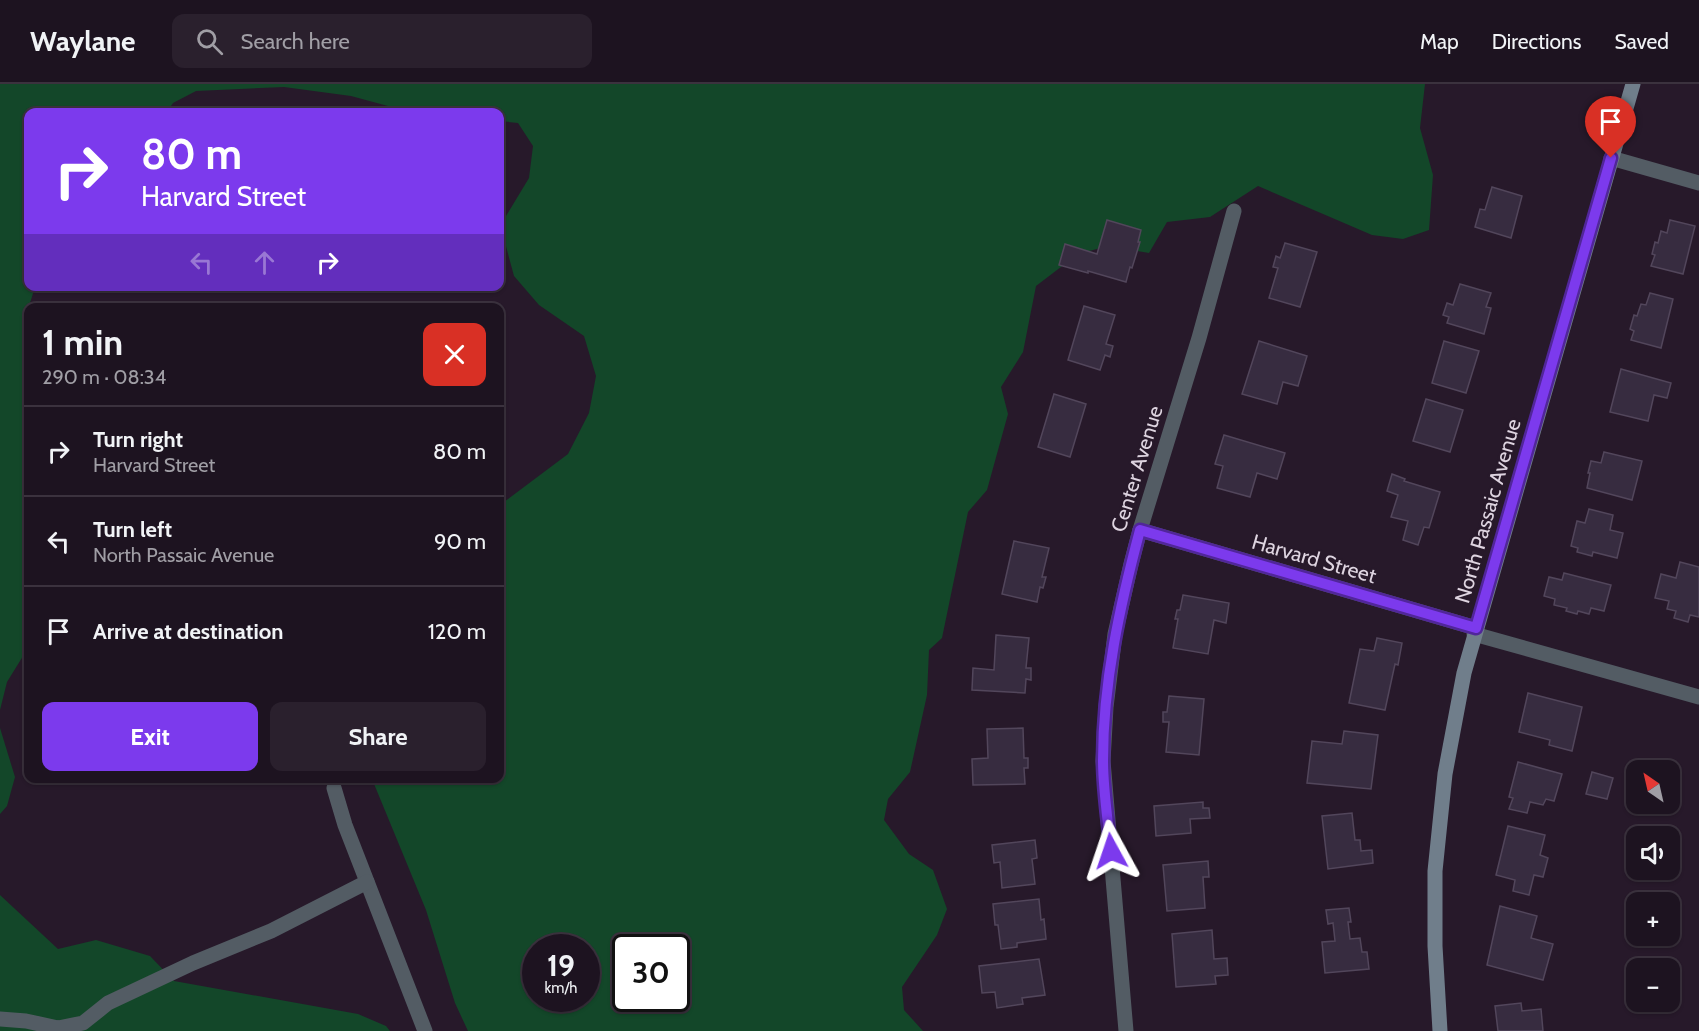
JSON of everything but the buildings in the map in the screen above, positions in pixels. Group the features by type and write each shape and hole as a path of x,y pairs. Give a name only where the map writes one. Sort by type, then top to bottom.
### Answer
{"main road":[{"name":"North Passaic Avenue","path":"1440,1031 1435,946 1435,871 1445,774 1464,672 1633,84"}],"street":[{"path":"1611,158 1699,183"},
{"name":"Center Avenue","path":"1126,1031 1103,761 1106,707 1115,634 1140,530 1234,212"},
{"name":"Harvard Street","path":"1140,530 1699,697"},
{"path":"334,788 345,825 425,1031"},
{"path":"0,1019 26,1021 58,1028 83,1023 108,1004 193,963 271,931 367,882"}],"green space":[{"path":"0,84 1425,84 1420,128 1433,175 1429,230 1403,239 1372,235 1258,186 1210,217 1167,222 1149,253 1108,246 1078,254 1036,286 1023,352 1001,387 1008,414 987,490 968,512 942,638 929,650 927,695 910,772 888,799 884,820 909,854 933,870 947,909 937,935 902,987 904,1010 923,1031 468,1031 455,1003 426,910 374,783 504,783 504,502 568,454 589,413 596,376 584,336 539,305 514,276 504,239 506,216 529,178 533,146 518,123 504,121 504,108 395,108 351,96 284,87 196,91 173,103 170,108 24,108 24,291 34,291 30,303 24,303 24,654 7,682 0,710"},
{"path":"0,728 15,777 7,806 0,814"},
{"path":"0,895 58,949 96,940 150,956 174,981 358,1014 386,1026 390,1031 0,1031"}],"route":[{"path":"1111,851 1103,761 1106,707 1115,634 1140,530 1476,628 1611,158"}]}
